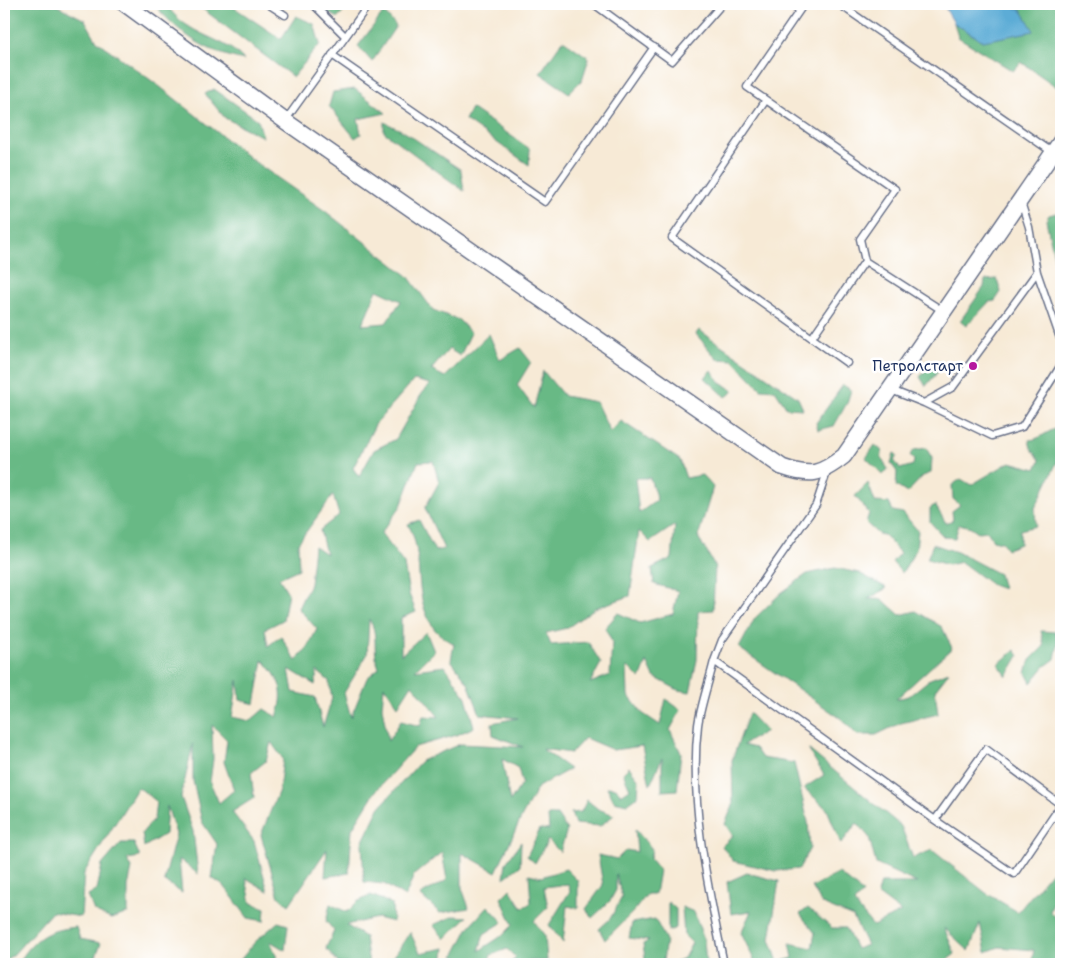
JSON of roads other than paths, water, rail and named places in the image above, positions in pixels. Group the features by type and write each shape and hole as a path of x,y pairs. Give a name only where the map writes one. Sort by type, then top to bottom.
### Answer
{"street":[{"path":"125,4 285,121 782,467 808,473 815,474 829,468 844,456 1021,202 1057,147"}],"lane":[{"path":"268,4 285,15"},
{"path":"313,4 345,36"},
{"path":"285,121 368,4"},
{"path":"594,4 672,61 722,4"},
{"path":"804,4 747,87 895,189 860,238 865,261 944,312"},
{"path":"839,4 1057,147"},
{"path":"332,55 546,202 654,47"},
{"path":"766,100 672,238 813,336 847,363"},
{"path":"1021,202 1029,227 1037,272 1061,341"},
{"path":"813,336 865,261"},
{"path":"924,403 953,387 1037,272"},
{"path":"891,390 924,403 992,436 1022,427 1061,365"},
{"path":"724,964 709,895 696,794 698,724 714,662 722,640 816,505 829,468"},
{"path":"714,662 935,820 1014,874 1061,805 986,749 935,820"}],"water":[{"path":"959,4 1008,4 1022,11 1034,31 983,41 954,23 944,6"}],"place":[{"name":"Петролстарт","path":"973,366"}]}
